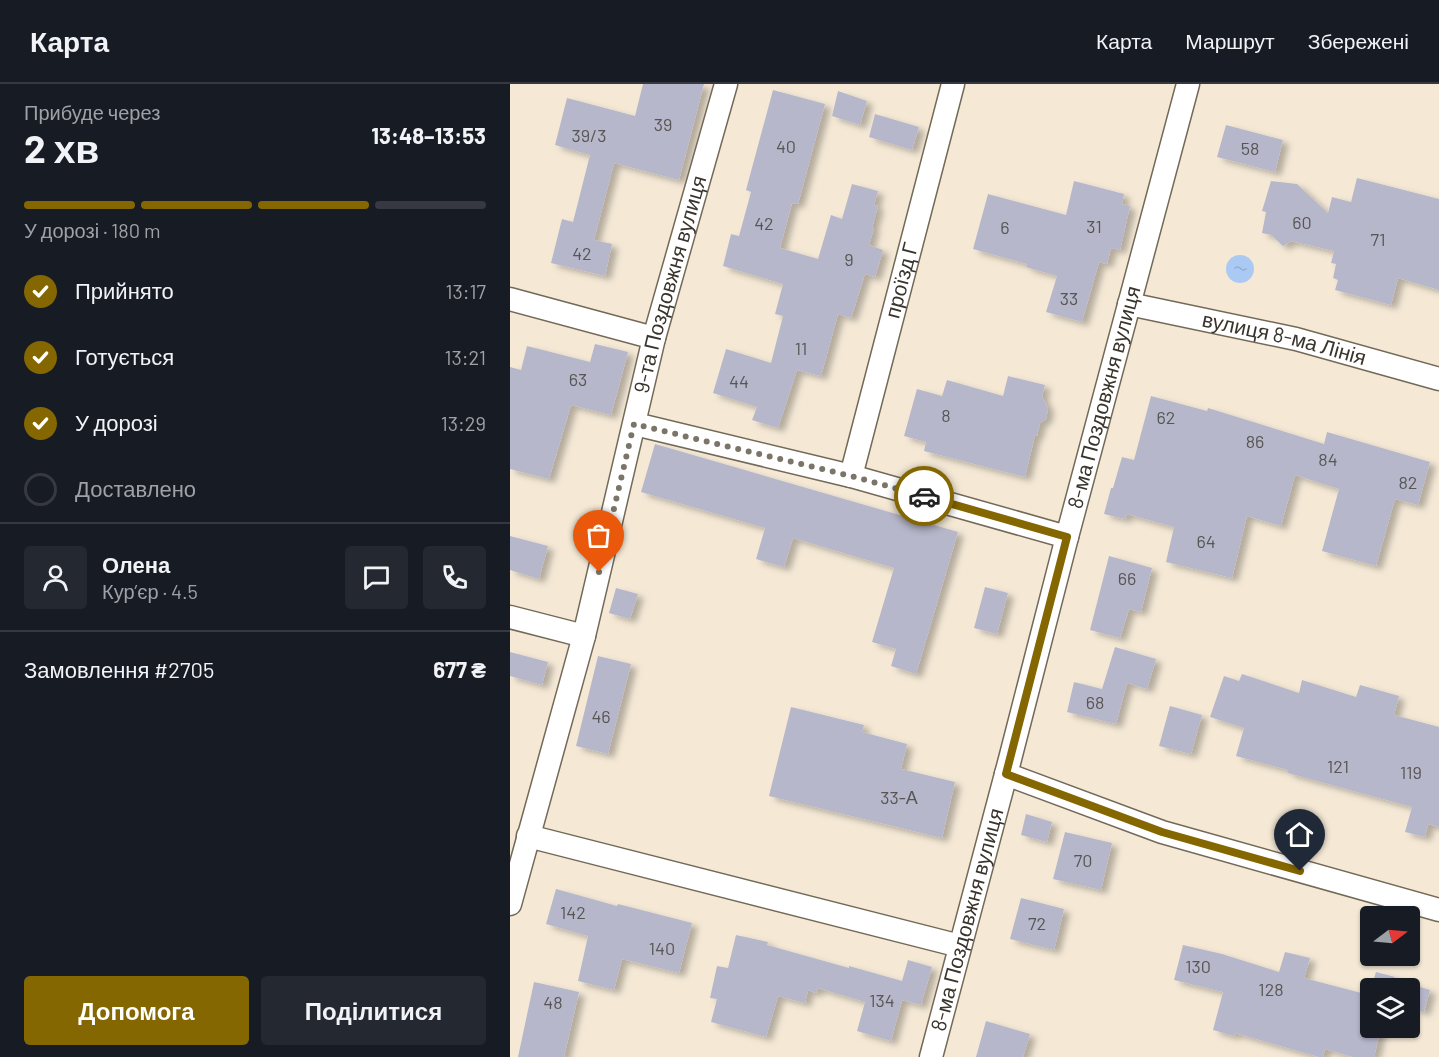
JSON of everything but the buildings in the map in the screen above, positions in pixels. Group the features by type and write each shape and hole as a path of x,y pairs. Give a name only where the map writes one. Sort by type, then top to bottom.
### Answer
{"street":[{"name":"9-та Поздовжня вулиця","path":"510,904 584,636 654,338 726,84"},
{"name":"проїзд Г","path":"851,476 953,84"},
{"name":"8-ма Поздовжня вулиця","path":"931,1057 1188,84"},
{"path":"510,299 654,338"},
{"name":"вулиця 8-ма Лінія","path":"1129,304 1296,339 1439,379"},
{"path":"634,424 851,476 1067,537"},
{"path":"510,617 584,636"},
{"path":"1006,774 1162,832 1439,910"},
{"path":"528,836 960,946"}],"water":[{"path":"1240,255 1250,259 1254,269 1250,279 1240,283 1230,279 1226,269 1230,259"}],"way so far":[{"path":"599,572 634,424 851,476 924,496"}],"route":[{"path":"924,496 1067,537 1006,774 1162,832 1300,871"}]}
